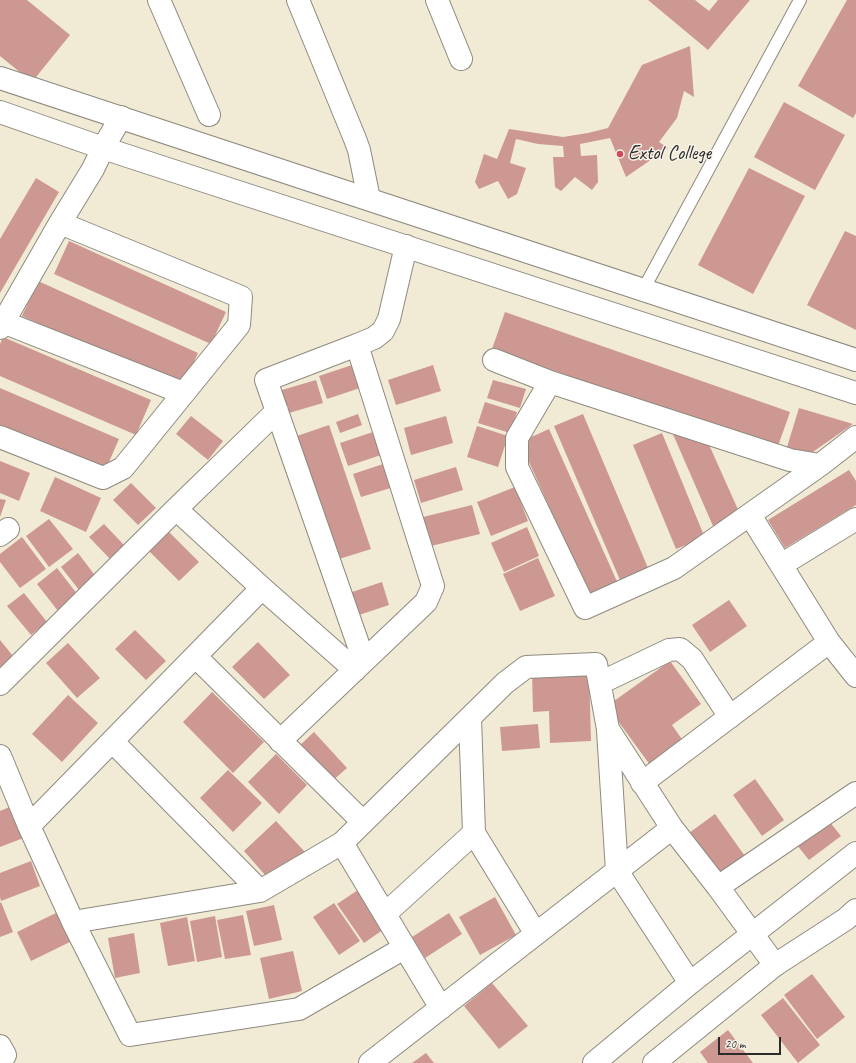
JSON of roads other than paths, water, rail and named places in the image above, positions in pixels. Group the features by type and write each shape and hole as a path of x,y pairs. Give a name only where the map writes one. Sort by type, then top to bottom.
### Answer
{"street":[{"path":"159,0 209,115"},
{"path":"298,0 359,150 369,199"},
{"path":"437,0 461,59"},
{"path":"0,78 856,360"},
{"path":"0,112 103,148 856,393"},
{"path":"121,117 93,169 2,325 183,393"},
{"path":"0,437 103,478 123,468 239,325 241,297 60,224"},
{"path":"360,666 266,380 374,338 383,331 389,319 406,246"},
{"path":"280,741 426,602 433,586 356,345"},
{"path":"494,360 550,382 790,460 820,465"},
{"path":"550,382 517,438 517,467 585,608 674,568 820,465 856,437"},
{"path":"0,684 277,411"},
{"path":"176,509 262,588 360,666"},
{"path":"750,515 829,642 856,676"},
{"path":"780,565 856,519"},
{"path":"29,826 113,742 262,588"},
{"path":"642,783 829,642"},
{"path":"600,683 669,650 680,649 692,659 730,717"},
{"path":"196,657 362,822"},
{"path":"74,922 260,891 342,842 506,683 526,667 596,664 608,729 617,871 690,983"},
{"path":"470,718 474,833 536,934"},
{"path":"608,729 672,828 718,887 775,966"},
{"path":"113,742 260,891"},
{"path":"0,756 6,790 29,826 74,922 130,1035 299,1009 404,948"},
{"path":"718,887 856,793"},
{"path":"370,1063 672,828"},
{"path":"384,914 474,833"},
{"path":"342,842 441,1008"},
{"path":"594,1063 690,983 856,853"},
{"path":"654,1063 775,966 846,919 856,910"}],"lane":[{"path":"643,290 800,0"}],"place":[{"name":"Extol College","path":"620,154"}]}
